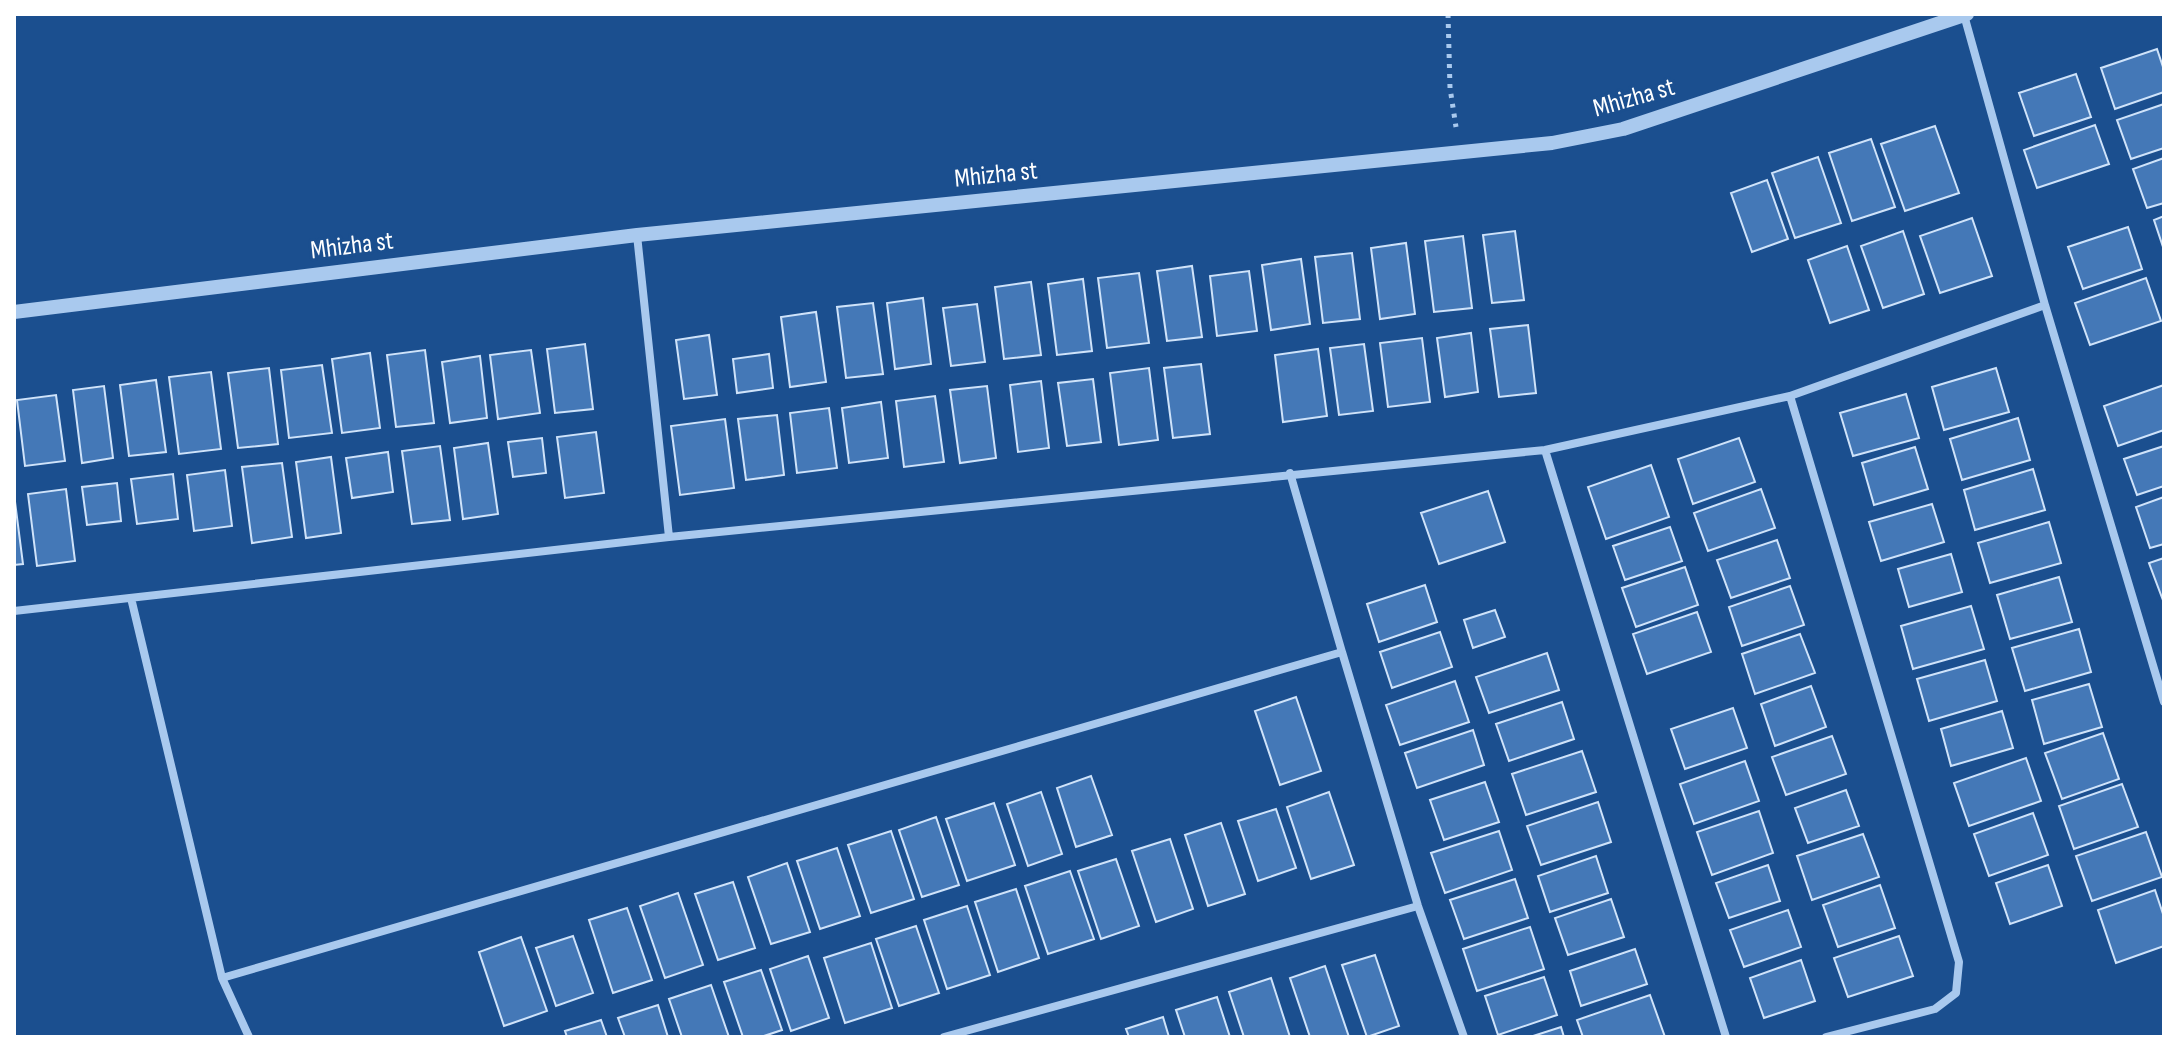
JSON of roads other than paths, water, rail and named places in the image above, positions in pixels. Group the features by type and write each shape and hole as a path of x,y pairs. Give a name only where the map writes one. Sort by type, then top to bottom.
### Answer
{"street":[{"name":"Mhizha st","path":"14,312 637,235 1552,143 1623,129 1966,14"},
{"path":"1966,14 2045,305 2164,702"},
{"path":"637,235 669,537"},
{"path":"14,611 669,537 1545,450 1790,396 2045,305"},
{"path":"1790,396 1959,962 1956,993 1935,1009 1826,1037"},
{"path":"1545,450 1726,1037"},
{"path":"1290,473 1418,906 1464,1037"},
{"path":"131,598 222,978 249,1037"},
{"path":"222,978 1342,652"},
{"path":"944,1037 1418,906"}]}
